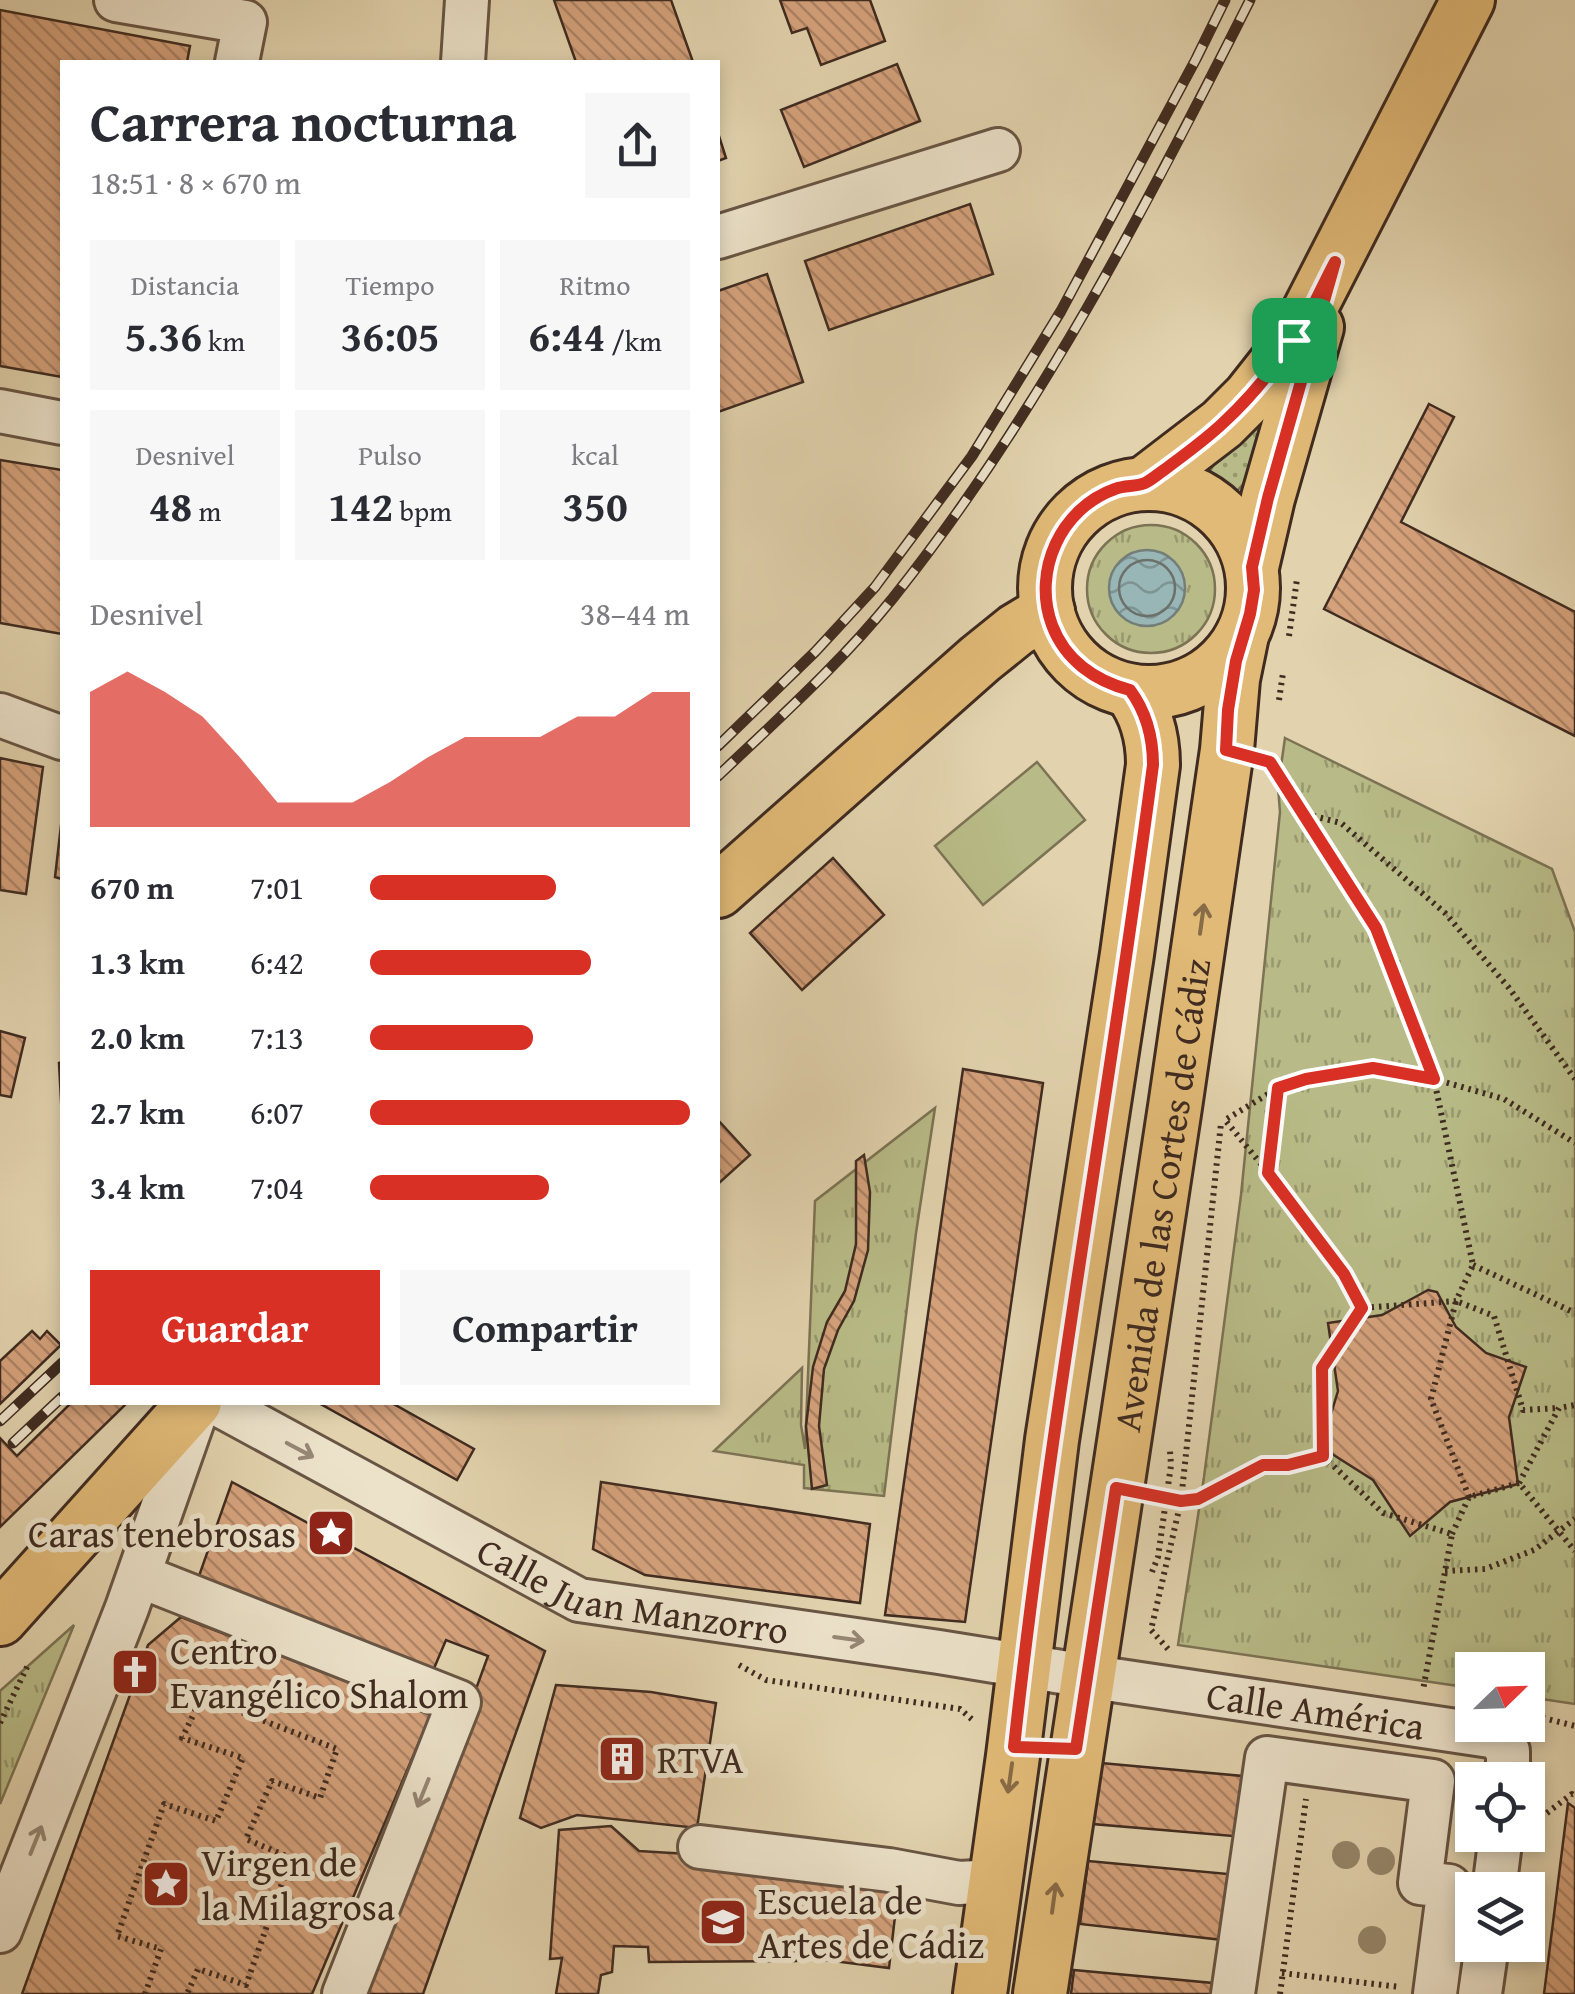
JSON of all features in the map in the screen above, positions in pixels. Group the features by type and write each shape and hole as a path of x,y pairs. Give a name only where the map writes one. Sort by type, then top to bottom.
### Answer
{"main road":[{"path":"1145,483 1222,424 1250,397 1294,340 1468,0"},
{"path":"1274,572 1268,498 1335,262"},
{"path":"1145,483 1170,485 1214,506 1244,544 1274,572 1254,590 1250,614 1264,643 1230,654 1214,670 1174,690 1130,690 1098,678 1060,643 1048,610 1046,580 1051,550 1067,524 1088,503 1115,489 1145,483"},
{"path":"720,889 980,659 1048,610"},
{"name":"Avenida de las Cortes de Cádiz","path":"1040,1994 1175,1106 1255,763 1230,695 1264,643"},
{"name":"Avenida de las Cortes de Cádiz","path":"980,1994 1052,1440 1153,765 1153,742 1145,715 1130,690"},
{"path":"0,1619 194,1405"}],"street":[{"path":"116,0 245,22 237,60"},
{"path":"464,60 467,0"},
{"path":"720,235 998,150"},
{"path":"0,411 60,423"},
{"path":"0,715 60,737"},
{"path":"0,1931 140,1576 196,1405"},
{"name":"Calle Juan Manzorro","path":"220,1405 579,1600 1086,1676"},
{"path":"140,1576 459,1702 344,1994"},
{"name":"Calle América","path":"1086,1676 1497,1737 1508,1750 1508,1762"},
{"path":"1233,1994 1268,1758 1433,1781 1420,1883 1449,1886 1436,1992"},
{"path":"700,1847 889,1870 959,1883 995,1882"},
{"path":"1480,1994 1485,1962"}],"path":[{"path":"1264,643 1274,572"},
{"path":"1278,706 1284,670"},
{"path":"1255,763 1304,814 1376,928 1434,1079 1473,1265 1456,1300 1432,1399 1469,1497 1452,1534 1414,1724"},
{"path":"1304,814 1341,823 1445,913 1509,988 1575,1079"},
{"path":"1362,1308 1344,1274 1224,1120 1278,1088 1306,1079 1373,1068 1504,1098 1575,1144"},
{"path":"1268,1173 1278,1088"},
{"path":"1175,1657 1151,1630 1181,1501 1224,1102"},
{"path":"1473,1265 1575,1314"},
{"path":"1362,1308 1456,1300 1494,1316 1523,1410 1575,1405"},
{"path":"1362,1308 1322,1368 1323,1456 1383,1514 1452,1534"},
{"path":"1469,1497 1519,1482 1559,1408"},
{"path":"1116,1488 1181,1501 1198,1499 1263,1465 1288,1465 1323,1456"},
{"path":"1519,1482 1575,1551"},
{"path":"1445,1571 1484,1569 1534,1550 1575,1519"},
{"path":"726,1657 766,1680 960,1708 998,1741 1014,1747"},
{"path":"0,1723 28,1665"},
{"path":"145,1994 162,1949 117,1936 164,1804 216,1821 243,1758 182,1738 202,1697 337,1749 320,1798 272,1781 246,1840 291,1858 246,1984 198,1969 187,1994"},
{"path":"1545,1718 1575,1726"},
{"path":"1280,1994 1311,1764"},
{"path":"1545,1814 1572,1794 1575,1796"},
{"path":"1282,1974 1436,1992"}],"green space":[{"path":"1266,417 1246,481 1237,491 1225,486 1210,471 1228,448"},
{"path":"1151,525 1175,530 1196,544 1210,565 1215,589 1210,613 1196,634 1175,648 1151,653 1127,648 1106,634 1092,613 1087,589 1092,565 1106,544 1127,530"},
{"path":"1285,738 1552,869 1575,932 1575,1704 1545,1700 1545,1652 1455,1652 1455,1686 1178,1645 1241,1195 1280,812 1278,787"},
{"path":"1037,762 1085,820 983,905 935,846"},
{"path":"935,1108 884,1496 804,1488 804,1465 714,1451 802,1368 801,1425 805,1449 815,1201"},
{"path":"74,1625 0,1804 0,1691"}],"water":[{"path":"1147,550 1174,561 1185,588 1174,615 1147,626 1120,615 1109,588 1120,561"}],"building":[{"path":"554,0 671,0 692,60 575,60"},
{"path":"780,0 870,0 885,41 821,65 807,28 792,33"},
{"path":"0,10 190,46 187,60 60,60 60,377 0,366"},
{"path":"897,64 920,121 804,167 781,110"},
{"path":"720,139 726,158 720,160"},
{"path":"970,204 993,274 829,330 805,261"},
{"path":"767,274 803,382 720,411 720,290"},
{"path":"1429,404 1454,417 1401,522 1575,612 1575,736 1324,609"},
{"path":"0,460 60,470 60,634 0,623"},
{"path":"0,758 43,767 26,894 0,890"},
{"path":"60,834 60,878 55,877"},
{"path":"833,858 884,915 802,990 750,933"},
{"path":"0,1031 25,1038 11,1097 0,1095"},
{"path":"963,1069 1043,1083 965,1622 885,1615"},
{"path":"720,1122 750,1155 720,1182"},
{"path":"864,1155 870,1192 868,1250 854,1301 824,1369 819,1426 827,1485 812,1489 806,1426 813,1367 827,1322 845,1291 856,1244 856,1161"},
{"path":"1428,1290 1437,1292 1456,1327 1486,1353 1526,1367 1509,1417 1518,1484 1450,1502 1410,1536 1373,1480 1321,1447 1338,1391 1328,1323 1382,1315"},
{"path":"32,1331 40,1339 47,1331 60,1344 0,1404 0,1361"},
{"path":"69,1405 125,1405 0,1527 0,1438 17,1456"},
{"path":"322,1405 395,1405 474,1449 457,1480"},
{"path":"232,1482 545,1651 423,1994 365,1994 488,1656 446,1640 432,1673 199,1576"},
{"path":"601,1482 870,1524 860,1603 645,1575 593,1549"},
{"path":"181,1617 431,1714 312,1994 22,1994 148,1645"},
{"name":"RTVA","path":"556,1685 651,1692 716,1703 697,1828 577,1815 541,1828 520,1818"},
{"path":"1101,1763 1264,1778 1256,1838 1093,1824"},
{"path":"1568,1803 1575,1808 1575,1994 1544,1994"},
{"name":"Escuela de Artes de Cádiz","path":"611,1826 639,1851 705,1855 899,1882 889,1968 809,1958 810,1943 796,1943 796,1961 649,1962 648,1947 614,1946 612,1972 601,1975 598,1994 556,1994 562,1958 550,1959 559,1830"},
{"path":"1088,1861 1250,1876 1241,1942 1080,1924"},
{"path":"1074,1970 1234,1985 1233,1994 1071,1994"}],"railway":[{"path":"720,744 875,587 972,456 1061,311 1225,0"},
{"path":"720,774 852,645 946,529 1087,308 1250,0"},
{"path":"0,1421 60,1365"},
{"path":"13,1443 60,1399"}],"place":[{"name":"Caras tenebrosas","path":"331,1533"},
{"name":"Centro Evangélico Shalom","path":"135,1672"},
{"name":"RTVA","path":"622,1759"},
{"name":"Virgen de la Milagrosa","path":"166,1884"},
{"name":"Escuela de Artes de Cádiz","path":"723,1922"}],"route":[{"path":"1335,262 1252,567 1254,590 1236,661 1226,750 1270,762 1304,814 1376,928 1434,1079 1373,1068 1306,1079 1278,1088 1268,1173 1344,1274 1362,1308 1322,1368 1323,1456 1288,1465 1263,1465 1198,1499 1181,1501 1116,1488 1076,1749 1014,1747 1052,1440 1153,765 1153,742 1140,703 1130,690 1113,686 1084,668 1060,643 1048,610 1046,580 1051,550 1067,524 1088,503 1115,489 1145,483 1222,424 1250,397 1294,340 1335,262"}]}
